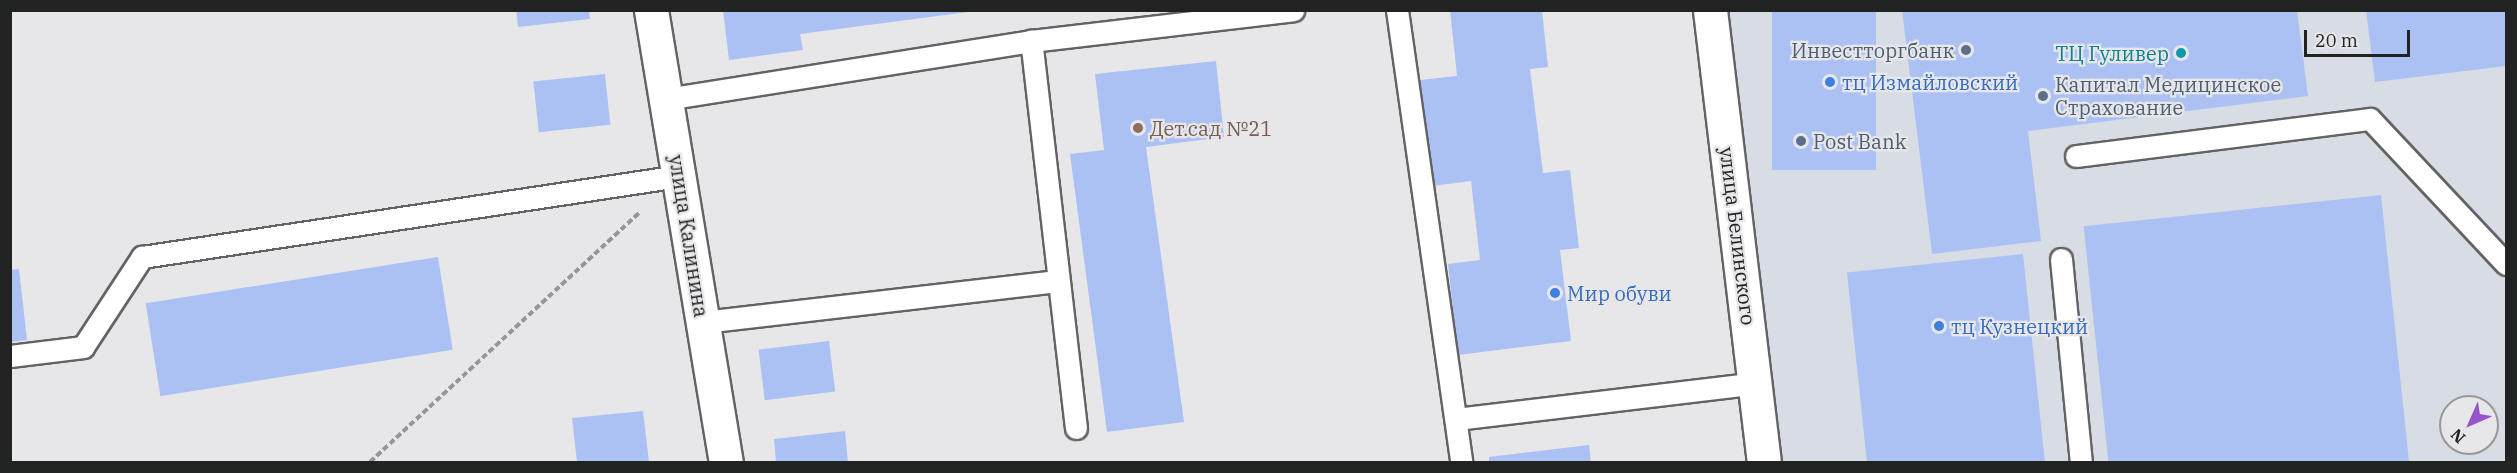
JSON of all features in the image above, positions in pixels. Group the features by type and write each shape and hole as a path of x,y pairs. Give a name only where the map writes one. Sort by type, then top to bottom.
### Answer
{"street":[{"name":"улица Калинина","path":"651,10 726,462"},
{"name":"улица Белинского","path":"1710,10 1764,462"}],"lane":[{"path":"666,99 1031,41 1293,10"},
{"path":"1397,10 1461,462"},
{"path":"1031,41 1076,428"},
{"path":"2076,156 2370,119 2506,264"},
{"path":"10,356 83,347 142,257 679,176"},
{"path":"2061,259 2080,462"},
{"path":"703,322 1058,281"},
{"path":"1455,419 1756,383"}],"path":[{"path":"370,462 679,176"}],"shaded area":[{"path":"1715,11 2506,11 2506,462 1775,462"}],"building":[{"path":"516,10 589,10 590,19 518,27"},
{"path":"723,10 968,10 968,12 800,34 803,50 729,60"},
{"path":"1450,10 1542,10 1548,67 1530,69 1543,173 1570,170 1579,248 1560,250 1571,341 1458,355 1448,264 1480,260 1471,181 1432,186 1420,80 1457,76"},
{"path":"1772,10 1876,10 1876,170 1772,170"},
{"path":"1902,10 2297,10 2308,96 2028,131 2041,241 1932,254"},
{"path":"2366,10 2506,10 2506,66 2375,82"},
{"path":"1216,61 1224,137 1146,147 1184,422 1107,432 1070,154 1104,150 1095,74"},
{"path":"605,74 610,125 539,132 533,82"},
{"path":"2381,195 2409,462 2108,462 2084,226"},
{"path":"2023,254 2045,462 1867,462 1847,273"},
{"path":"438,257 453,350 160,396 146,303"},
{"path":"19,269 27,340 10,342 10,270"},
{"path":"829,341 835,392 765,400 759,350"},
{"path":"643,411 649,462 577,462 572,418"},
{"path":"845,431 848,462 776,462 774,439"},
{"path":"1589,445 1591,462 1489,462 1489,457"}],"place":[{"name":"Инвестторгбанк","path":"1966,50"},
{"name":"ТЦ Гуливер","path":"2181,53"},
{"name":"тц Измайловский","path":"1830,82"},
{"name":"Капитал Медицинское Страхование","path":"2043,96"},
{"name":"Дет.сад №21","path":"1138,128"},
{"name":"Post Bank","path":"1801,141"},
{"name":"Мир обуви","path":"1555,293"},
{"name":"тц Кузнецкий","path":"1939,326"}]}
